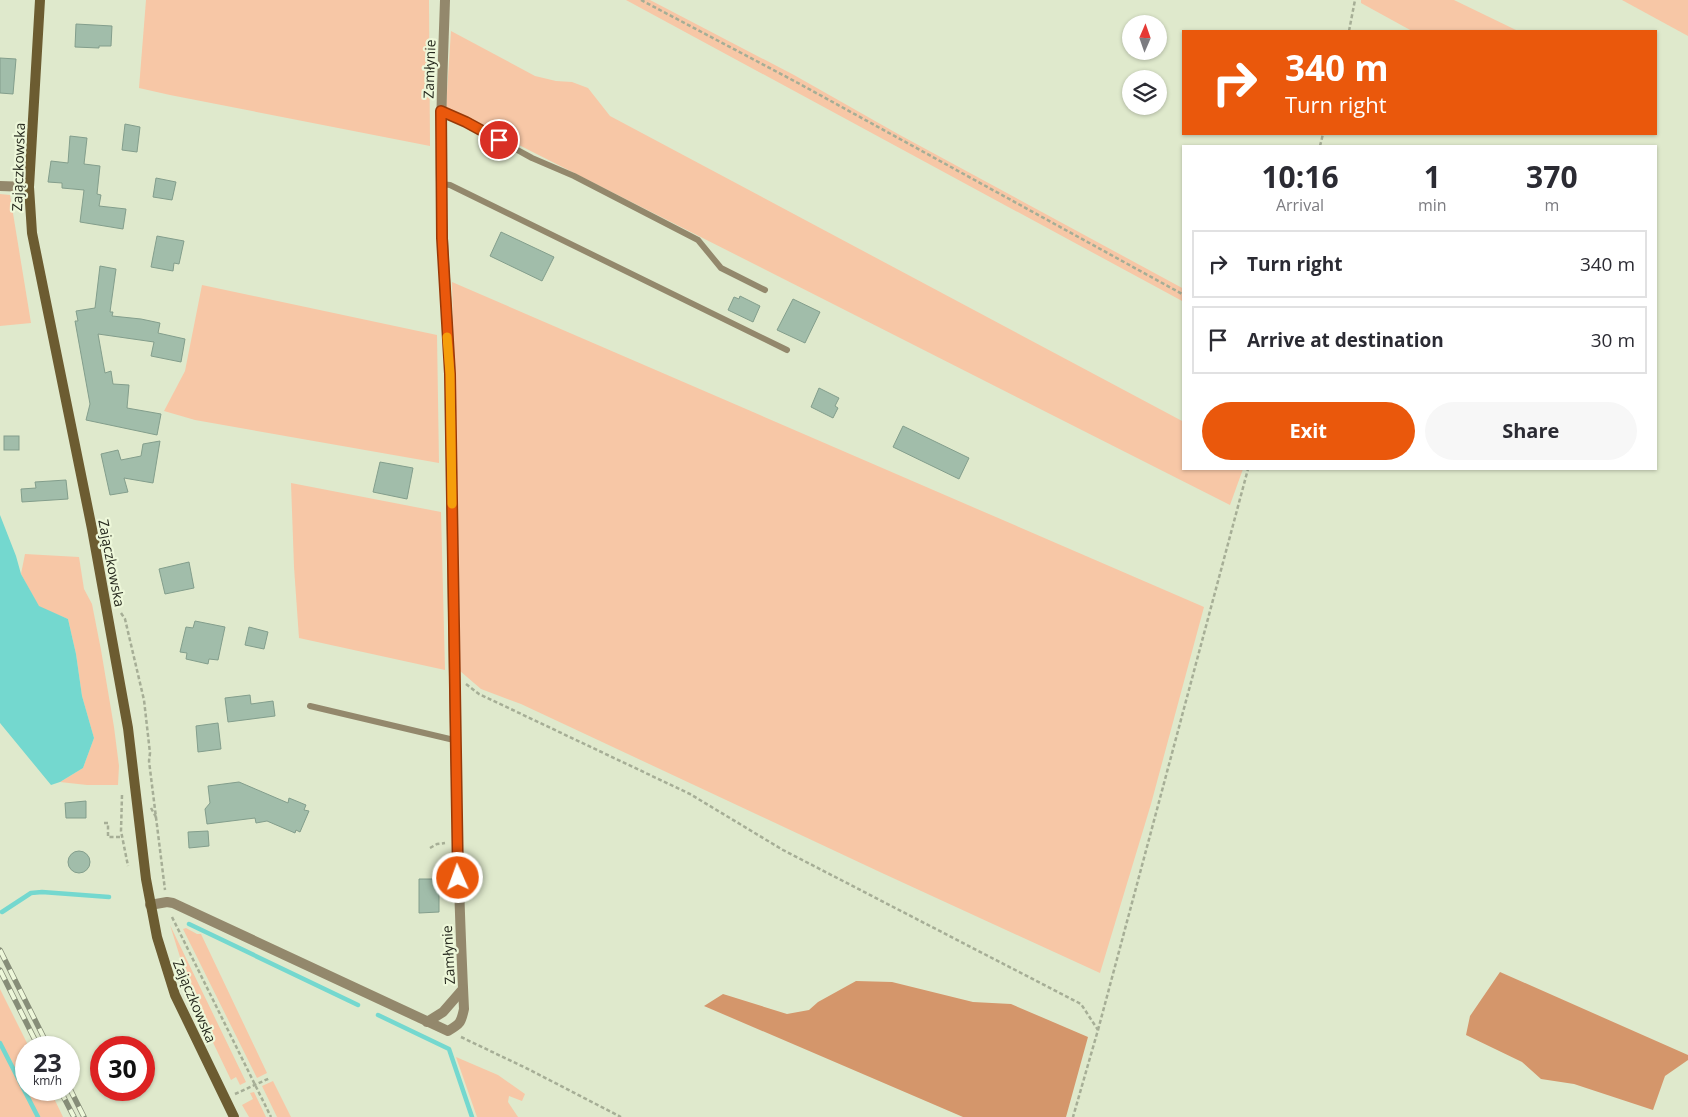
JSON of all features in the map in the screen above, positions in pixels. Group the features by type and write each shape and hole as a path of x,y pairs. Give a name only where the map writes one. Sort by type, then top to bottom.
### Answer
{"main road":[{"name":"Zajączkowska","path":"40,0 29,187 35,254 92,529 128,728 150,906 174,995 234,1117"}],"street":[{"name":"Zamłynie","path":"445,0 441,111 441,184 450,374 456,843 464,1009 459,1025 448,1031"},
{"path":"0,186 29,187"},
{"path":"150,906 167,902 173,903 448,1031"},
{"path":"428,1022 443,1012 463,989"}],"lane":[{"path":"441,111 466,122 532,158 574,176 698,240 721,268 765,290"},
{"path":"441,184 450,185 786,350"},
{"path":"310,706 454,740"}],"path":[{"path":"641,0 798,83 1182,294"},
{"path":"1348,30 1355,0"},
{"path":"1073,1117 1248,470"},
{"path":"120,612 125,619 144,700 150,753 151,785 166,894"},
{"path":"454,673 479,694 690,794 783,850 1081,1004 1098,1030"},
{"path":"104,823 108,823 108,838 123,837"},
{"path":"121,831 128,866"},
{"path":"430,848 437,844 456,843"},
{"path":"169,910 272,1117"},
{"path":"448,1031 528,1068 621,1117"},
{"path":"225,1099 270,1078"}],"shaded area":[{"path":"146,0 429,0 430,146 139,88"},
{"path":"626,0 650,0 794,75 898,134 1182,288 1182,301"},
{"path":"1361,0 1454,0 1516,30 1410,30 1361,3"},
{"path":"1622,0 1688,0 1688,36"},
{"path":"451,31 535,76 556,81 572,82 588,88 610,116 1182,421 1182,470 1243,470 1230,505 446,108"},
{"path":"0,194 10,195 31,323 0,326"},
{"path":"452,282 1204,607 1151,804 1100,973 521,704 481,689 460,671"},
{"path":"202,285 437,335 439,463 195,420 164,411 185,371"},
{"path":"291,483 441,512 445,670 299,638"},
{"path":"25,554 79,557 84,589 92,604 101,650 119,766 118,785 87,785 60,782 83,768 94,738 82,696 76,654 68,619 39,607 21,574"},
{"path":"170,925 246,1082 240,1085 236,1077 231,1080 195,1005"},
{"path":"186,928 201,934 267,1073 257,1078 183,929"},
{"path":"1500,972 1688,1055 1688,1060 1665,1076 1653,1110 1574,1084 1541,1079 1522,1062 1466,1035 1470,1016"},
{"path":"856,981 892,982 973,1002 1011,1004 1088,1037 1066,1117 963,1117 704,1006 723,994 787,1014 809,1010 818,1002"},
{"path":"0,989 24,1036 15,1036 15,1101 55,1101 63,1117 0,1117"},
{"path":"456,1057 498,1075 525,1094 522,1101 509,1096 508,1102 518,1117 477,1117"},
{"path":"273,1081 291,1117 277,1117 262,1086"},
{"path":"254,1092 266,1117 249,1117 242,1105 253,1099 250,1093"}],"water":[{"path":"0,515 21,574 39,606 68,619 76,654 82,696 94,738 83,768 60,782 51,785 0,723"}],"building":[{"path":"76,24 112,26 111,46 99,46 99,48 75,47"},
{"path":"0,58 16,59 13,94 0,93"},
{"path":"125,124 140,127 137,152 122,150"},
{"path":"70,136 87,138 84,164 100,166 97,194 101,195 99,206 126,209 123,229 80,222 84,190 62,188 62,183 48,182 51,161 68,163"},
{"path":"156,178 176,182 172,200 153,197"},
{"path":"501,232 554,257 542,281 490,256"},
{"path":"157,236 184,241 179,264 174,263 173,271 151,267"},
{"path":"100,266 116,269 110,312 113,312 112,316 160,323 158,333 185,339 181,362 151,356 154,342 98,334 105,373 111,371 113,384 129,385 127,408 161,414 157,435 86,420 90,404 75,321 78,321 76,311 95,308"},
{"path":"740,296 760,306 753,322 728,310 734,297 739,299"},
{"path":"793,299 820,312 805,343 777,330"},
{"path":"819,388 839,398 835,406 838,408 833,418 811,407"},
{"path":"903,426 969,458 959,479 893,447"},
{"path":"4,436 19,436 19,450 4,450"},
{"path":"160,441 153,483 124,478 128,492 110,495 101,454 118,450 121,460 141,456 143,444"},
{"path":"380,462 413,468 407,499 373,492"},
{"path":"66,480 68,499 22,502 21,489 36,488 35,482"},
{"path":"189,562 194,588 165,594 159,569"},
{"path":"195,621 225,627 218,660 209,659 208,664 186,659 187,653 180,652 186,627 193,628"},
{"path":"249,627 268,632 264,649 245,645"},
{"path":"250,695 251,704 273,701 275,716 228,722 225,698"},
{"path":"218,723 221,749 198,752 196,726"},
{"path":"239,782 288,803 289,798 306,805 304,810 309,811 300,832 296,830 295,833 267,821 256,823 255,818 207,824 205,809 210,803 208,786"},
{"path":"86,801 86,818 66,818 65,803"},
{"path":"208,831 209,846 189,848 188,832"},
{"path":"75,851 83,851 90,858 90,866 83,873 75,873 68,866 68,858"},
{"path":"419,879 439,879 439,912 419,913"}],"waterway":[{"path":"2,912 31,893 42,892 109,897"},
{"path":"189,924 358,1005"},
{"path":"378,1015 449,1049 472,1117"},
{"path":"0,1043 38,1117"}],"railway":[{"path":"0,950 43,1036"},
{"path":"0,970 33,1036"},
{"path":"66,1101 74,1117"},
{"path":"76,1101 84,1117"}],"slow traffic":[{"path":"447,337 450,374 452,504"}],"route":[{"path":"458,878 450,374 442,238 441,111 499,140"}]}
